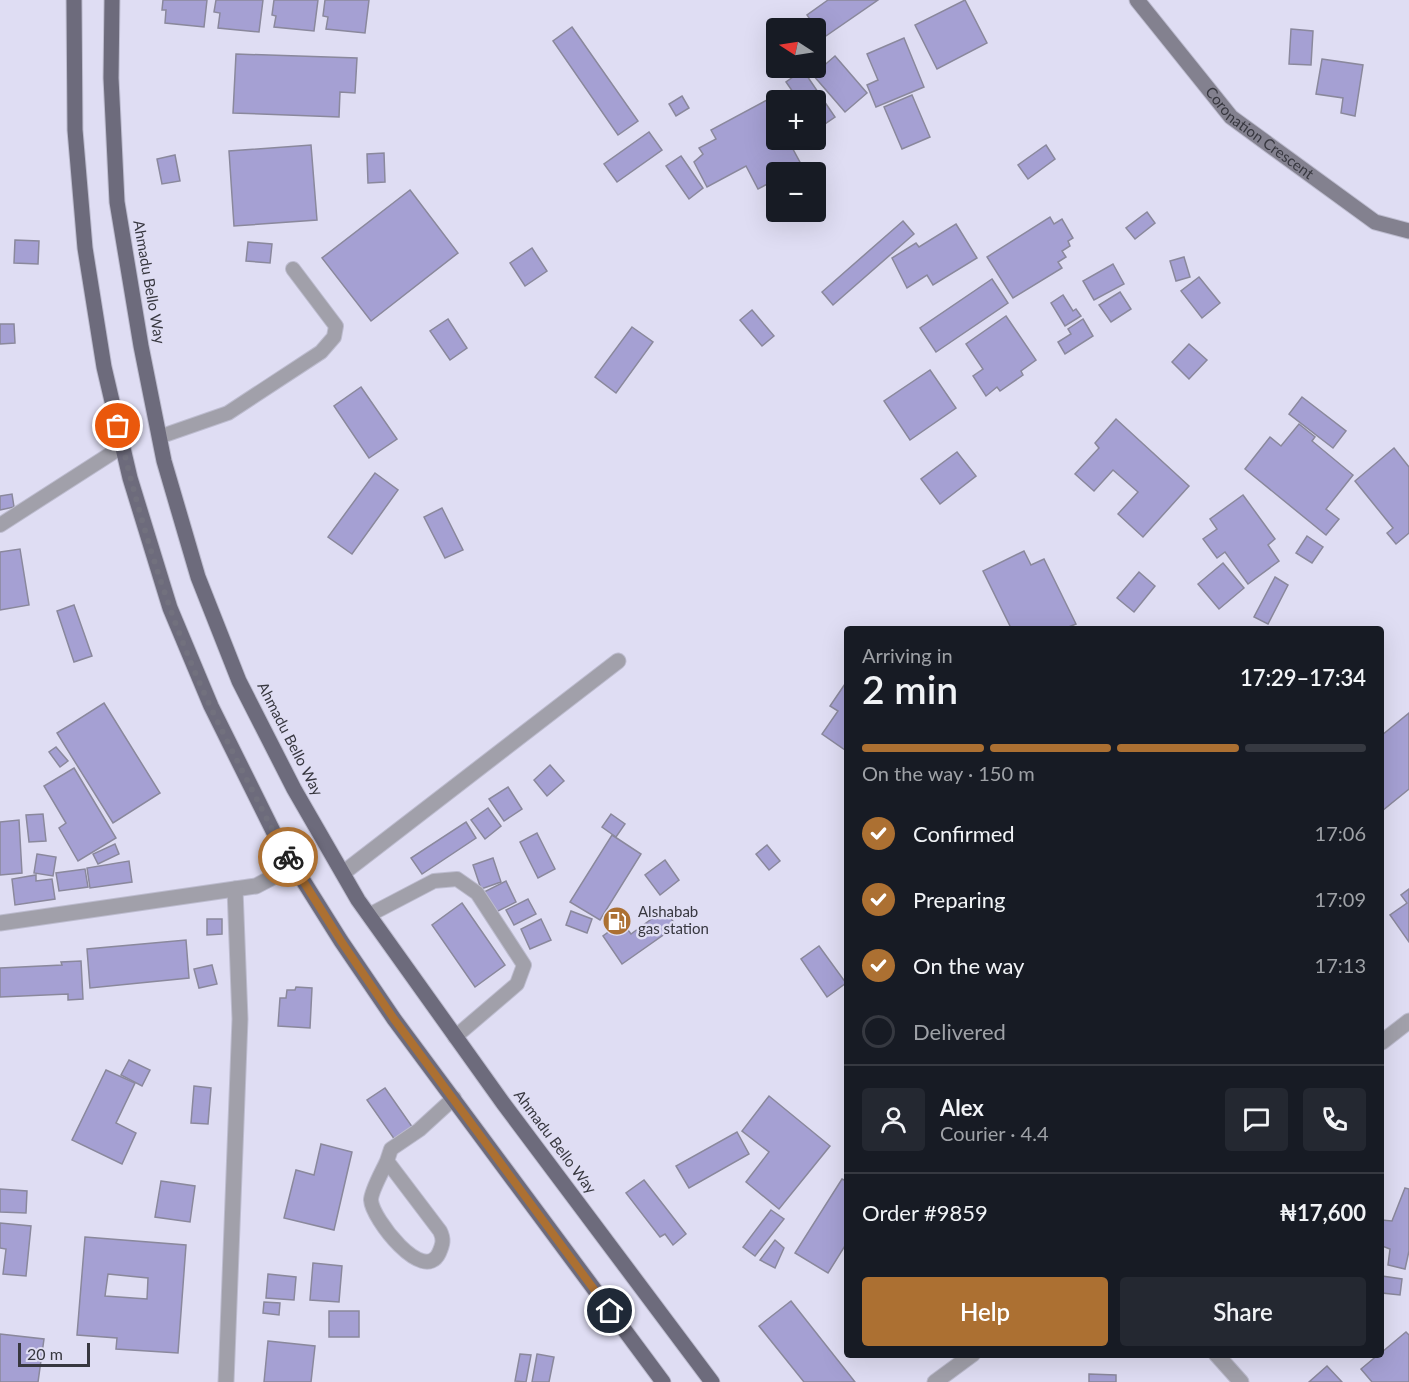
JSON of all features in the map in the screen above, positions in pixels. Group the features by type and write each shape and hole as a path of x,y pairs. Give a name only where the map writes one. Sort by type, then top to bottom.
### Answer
{"main road":[{"path":"74,0 75,130 85,248 104,367 134,489 175,619 211,706 277,839 387,1010 663,1382"},
{"name":"Ahmadu Bello Way","path":"112,0 111,78 117,202 141,346 164,462 198,577 239,681 294,789 369,915 455,1037 712,1382"},
{"name":"Coronation Crescent","path":"1137,0 1231,117 1376,222 1409,231"}],"street":[{"path":"343,873 618,661"},
{"path":"0,923 256,886 294,866"},
{"path":"226,1382 240,1019 235,889"},
{"path":"1384,1040 1409,1021"},
{"path":"935,1382 968,1358"},
{"path":"1220,1358 1241,1382"}],"lane":[{"path":"159,437 228,413 321,352 334,337 336,326 293,269"},
{"path":"0,525 123,446"},
{"path":"369,915 434,881 457,879 477,893 524,965 517,984 455,1037"},
{"path":"387,1161 440,1231 443,1237 437,1258 432,1260 414,1258 406,1252 375,1215 371,1198 391,1149 419,1130 454,1098"}],"building":[{"path":"163,0 207,0 204,27 165,23 166,10 162,10"},
{"path":"216,0 263,0 259,32 218,28 220,13 214,12"},
{"path":"274,0 318,0 314,31 274,27 276,16 272,15"},
{"path":"325,0 369,0 365,33 326,29 328,17 323,16"},
{"path":"828,0 878,0 826,36 826,18 809,18 807,15"},
{"path":"965,0 987,43 937,69 915,25"},
{"path":"572,27 638,121 618,135 553,41"},
{"path":"1291,29 1313,31 1311,65 1289,64"},
{"path":"904,38 924,87 876,107 867,85 878,80 867,54"},
{"path":"236,54 357,58 355,93 340,92 339,117 233,113"},
{"path":"835,56 867,93 845,112 816,78 826,78 826,64"},
{"path":"1322,59 1363,65 1355,116 1341,113 1343,98 1316,94"},
{"path":"792,78 808,78 817,90 792,90 786,82"},
{"path":"912,95 930,137 902,149 884,107"},
{"path":"682,96 689,108 676,116 669,104"},
{"path":"766,101 766,150 793,150 800,162 766,162 766,185 758,189 746,166 707,187 694,162 703,154 699,148 716,139 711,130"},
{"path":"826,104 835,117 826,123"},
{"path":"649,132 662,150 617,182 604,164"},
{"path":"311,145 317,220 234,226 229,151"},
{"path":"1046,145 1055,159 1028,179 1018,165"},
{"path":"384,153 385,182 368,183 367,154"},
{"path":"175,155 180,181 162,184 157,159"},
{"path":"681,156 703,188 689,199 666,166"},
{"path":"410,190 458,253 371,321 322,258"},
{"path":"1147,212 1155,223 1135,239 1126,228"},
{"path":"1050,217 1054,224 1062,219 1073,238 1068,241 1070,246 1062,251 1066,257 1058,262 1062,268 1013,298 987,257"},
{"path":"903,221 914,234 833,305 822,292"},
{"path":"956,224 977,258 933,285 927,275 907,288 892,258 916,243 919,247"},
{"path":"15,240 39,241 38,264 14,263"},
{"path":"248,242 272,244 270,263 246,261"},
{"path":"532,248 547,271 525,286 510,263"},
{"path":"1184,257 1190,277 1176,281 1170,261"},
{"path":"1113,264 1124,284 1094,300 1083,281"},
{"path":"1199,277 1220,303 1202,318 1181,291"},
{"path":"992,279 1008,303 936,352 920,328"},
{"path":"1120,292 1131,309 1111,322 1099,305"},
{"path":"1063,295 1073,311 1076,309 1081,316 1065,326 1051,303"},
{"path":"752,310 774,336 762,346 740,320"},
{"path":"1006,316 1036,360 1021,371 1023,375 1000,391 997,387 986,396 973,376 983,369 966,344"},
{"path":"448,319 467,348 450,360 430,331"},
{"path":"1083,319 1093,336 1065,354 1058,342 1071,334 1068,329"},
{"path":"0,324 14,324 15,343 0,344"},
{"path":"632,327 653,342 616,393 595,377"},
{"path":"1189,344 1207,360 1189,379 1172,362"},
{"path":"930,370 956,408 910,440 884,401"},
{"path":"361,387 397,439 369,458 334,406"},
{"path":"1302,397 1346,431 1333,448 1289,414"},
{"path":"1116,419 1189,486 1143,537 1118,514 1138,492 1113,470 1094,491 1075,474 1099,448 1095,443"},
{"path":"1299,424 1315,437 1312,441 1353,475 1326,509 1339,519 1326,535 1245,469 1270,437 1281,446"},
{"path":"1394,448 1409,467 1409,533 1396,544 1387,533 1393,528 1355,481"},
{"path":"957,452 976,476 940,504 921,479"},
{"path":"375,473 398,490 352,554 328,537"},
{"path":"12,494 14,507 0,510 0,496"},
{"path":"1243,495 1275,539 1268,545 1279,561 1248,584 1225,552 1217,558 1203,539 1217,529 1210,519"},
{"path":"442,508 463,550 445,558 424,517"},
{"path":"1307,536 1323,547 1312,563 1296,553"},
{"path":"20,549 29,605 0,610 0,552"},
{"path":"1024,551 1031,565 1044,559 1076,624 1071,626 1010,626 983,571"},
{"path":"1223,563 1244,588 1219,609 1198,584"},
{"path":"1139,572 1155,586 1134,612 1117,598"},
{"path":"1275,577 1288,585 1268,624 1254,617"},
{"path":"74,605 92,656 74,662 57,611"},
{"path":"844,685 844,749 822,734 838,711 830,706"},
{"path":"104,703 160,793 113,823 57,733"},
{"path":"1409,713 1409,789 1384,809 1384,733"},
{"path":"56,747 68,761 60,767 49,752"},
{"path":"550,765 564,781 547,796 534,780"},
{"path":"74,768 116,838 78,861 59,828 66,823 44,786"},
{"path":"508,787 522,809 504,821 489,799"},
{"path":"488,808 501,826 485,839 471,820"},
{"path":"43,814 46,841 29,842 26,815"},
{"path":"611,814 625,824 616,837 602,827"},
{"path":"19,820 22,873 0,875 0,822"},
{"path":"466,822 476,838 422,874 411,858"},
{"path":"537,833 555,869 538,878 520,842"},
{"path":"612,835 641,854 600,920 570,902"},
{"path":"115,844 119,854 98,864 93,854"},
{"path":"767,845 780,861 769,870 756,854"},
{"path":"37,854 56,857 53,876 34,873"},
{"path":"493,858 501,882 481,889 473,865"},
{"path":"665,860 679,880 660,895 645,875"},
{"path":"129,861 132,882 90,888 87,868"},
{"path":"85,869 88,887 59,891 56,873"},
{"path":"36,875 36,881 52,879 55,899 15,905 12,879"},
{"path":"506,881 516,902 494,913 484,892"},
{"path":"1409,889 1409,942 1390,915 1407,903 1401,895"},
{"path":"528,899 536,914 514,925 506,910"},
{"path":"462,903 505,965 475,987 432,925"},
{"path":"665,909 676,926 622,964 603,936 622,922 631,934"},
{"path":"571,911 592,919 587,933 566,925"},
{"path":"207,919 222,919 222,934 207,935"},
{"path":"541,919 551,940 530,949 521,929"},
{"path":"186,940 189,978 90,988 87,949"},
{"path":"819,946 844,980 844,984 827,997 801,959"},
{"path":"81,961 83,999 68,1000 68,994 0,997 0,968 62,965 61,962"},
{"path":"212,965 217,984 199,988 194,969"},
{"path":"296,987 312,988 310,1028 278,1026 280,998 286,998 287,990 295,990"},
{"path":"129,1060 150,1070 142,1086 121,1075"},
{"path":"106,1070 135,1083 116,1123 136,1133 122,1164 72,1140"},
{"path":"194,1086 211,1088 208,1124 191,1123"},
{"path":"385,1088 413,1128 395,1140 367,1100"},
{"path":"769,1096 830,1146 779,1209 746,1182 769,1152 742,1131"},
{"path":"737,1132 749,1154 689,1188 676,1166"},
{"path":"321,1144 352,1152 334,1230 284,1218 296,1170 314,1175"},
{"path":"842,1179 844,1180 844,1247 828,1273 795,1253"},
{"path":"644,1180 686,1234 673,1245 665,1234 660,1237 626,1193"},
{"path":"161,1181 195,1186 190,1222 155,1217"},
{"path":"1405,1188 1409,1189 1409,1251 1405,1269 1388,1265 1390,1249 1384,1247 1384,1220 1392,1221"},
{"path":"0,1189 27,1191 26,1213 0,1212"},
{"path":"771,1210 784,1219 755,1256 743,1247"},
{"path":"0,1223 31,1226 26,1276 3,1274 6,1249 0,1248"},
{"path":"85,1237 186,1245 178,1353 116,1349 117,1338 77,1335","holes":["108,1274 148,1278 147,1299 105,1296"]},
{"path":"775,1240 784,1248 775,1268 760,1260"},
{"path":"313,1263 342,1266 339,1302 310,1300"},
{"path":"268,1274 296,1277 294,1300 266,1298"},
{"path":"1384,1276 1402,1279 1400,1295 1384,1293"},
{"path":"791,1301 855,1382 804,1382 759,1326"},
{"path":"264,1302 280,1303 279,1315 263,1313"},
{"path":"329,1311 359,1311 359,1337 329,1337"},
{"path":"1406,1332 1409,1335 1409,1382 1372,1382 1361,1369 1374,1358 1384,1358 1384,1350"},
{"path":"0,1334 44,1339 38,1382 0,1382"},
{"path":"268,1341 315,1346 311,1382 264,1382"},
{"path":"520,1354 531,1355 526,1382 515,1381"},
{"path":"537,1354 554,1357 549,1382 532,1382"},
{"path":"1327,1366 1342,1382 1309,1382"},
{"path":"1089,1374 1116,1375 1116,1382 1089,1382"}],"way so far":[{"path":"118,426 130,478 171,608 211,706 288,857"}],"place":[{"name":"Alshabab gas station","path":"617,921"}],"route":[{"path":"288,857 394,1019 610,1311"}]}
